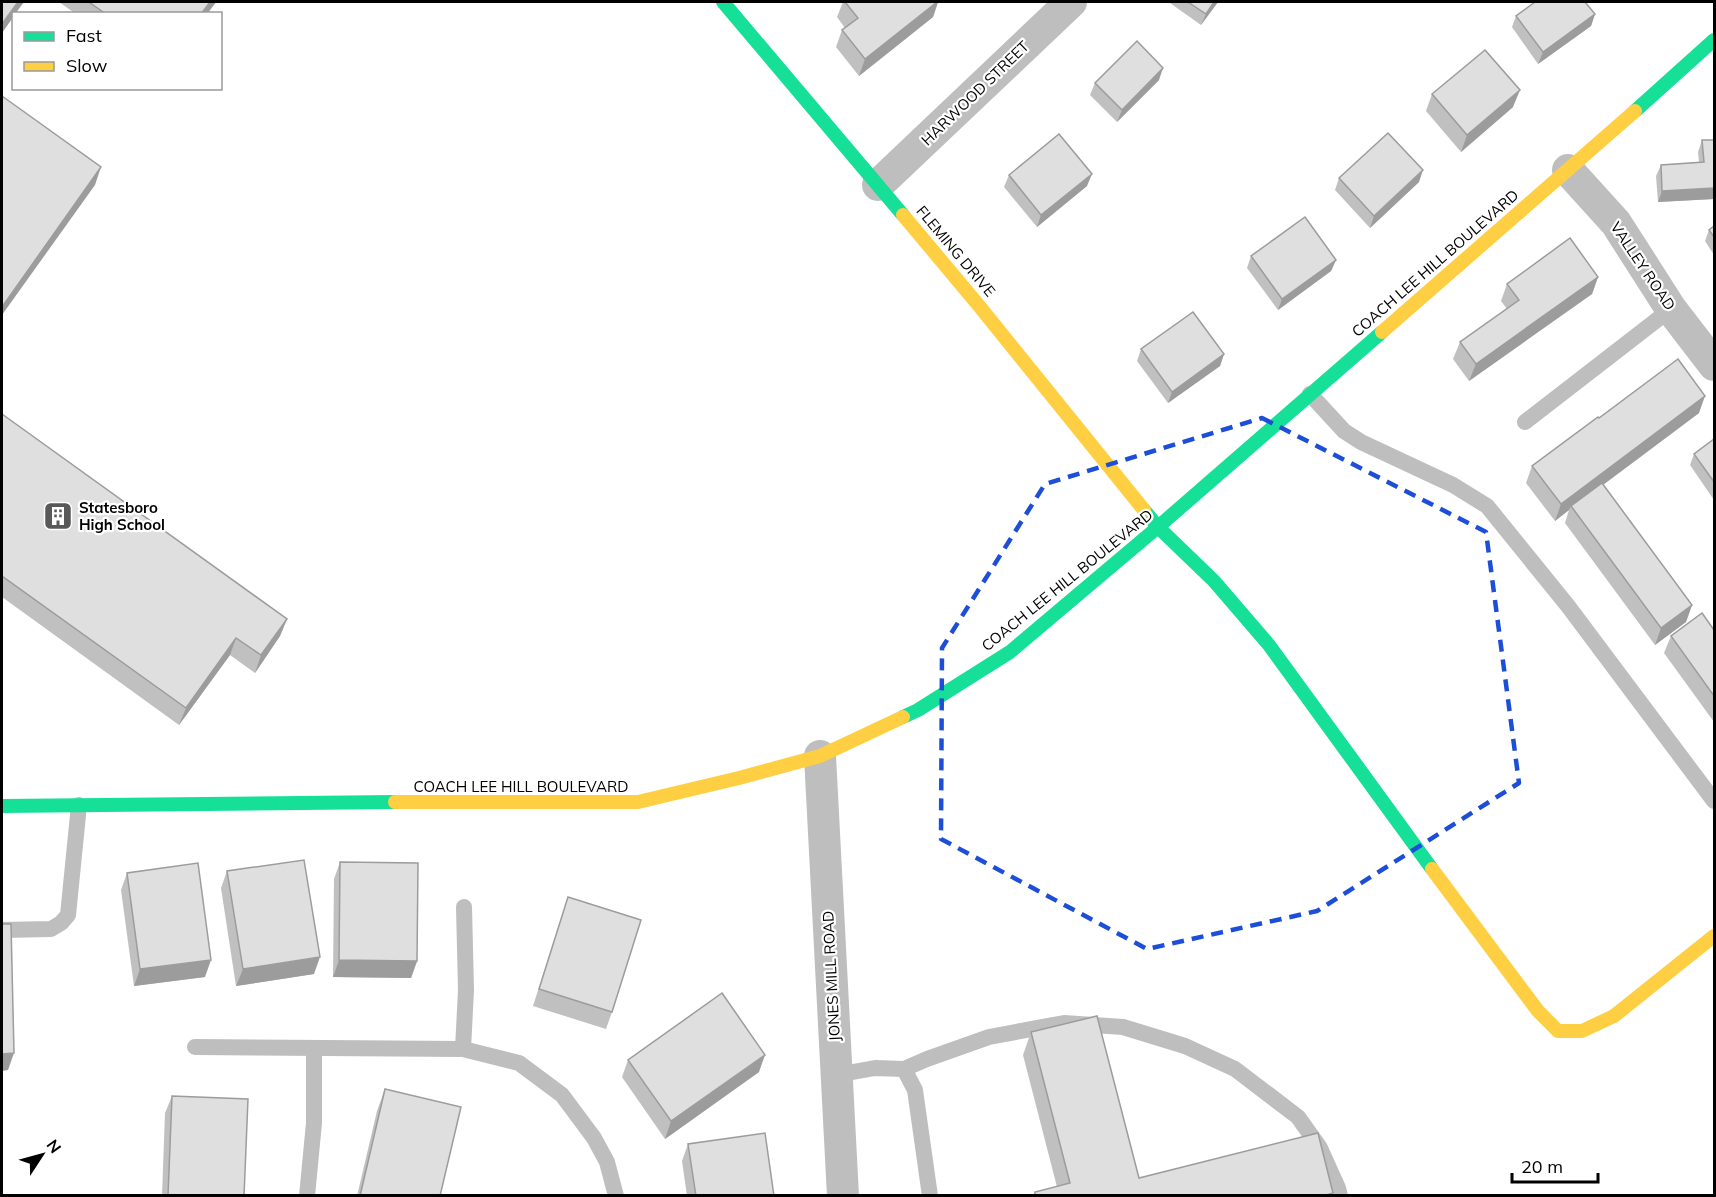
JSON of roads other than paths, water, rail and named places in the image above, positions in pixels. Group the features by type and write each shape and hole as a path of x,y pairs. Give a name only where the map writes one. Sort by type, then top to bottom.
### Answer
{"street":[{"name":"FLEMING DRIVE","path":"723,2 973,298 1158,527 1214,581 1269,645 1454,900 1538,1011 1558,1031 1582,1031 1614,1016 1714,936"},
{"name":"HARWOOD STREET","path":"878,185 1071,2"},
{"name":"COACH LEE HILL BOULEVARD","path":"2,806 638,802 820,756 918,710 1010,652 1158,527 1714,40"},
{"name":"VALLEY ROAD","path":"1568,170 1616,223 1671,309 1714,365"},
{"name":"JONES MILL ROAD","path":"820,756 843,1196"}],"lane":[{"path":"1525,422 1671,309"},
{"path":"1310,394 1344,431 1453,485 1487,506 1568,606 1714,801"},
{"path":"2,930 51,929 68,915 79,805"},
{"path":"463,1049 466,990 464,907"},
{"path":"836,1075 875,1068 904,1069 989,1037 1064,1023 1123,1027 1185,1046 1235,1069 1298,1117 1320,1148 1340,1196"},
{"path":"195,1047 463,1049 519,1063 562,1095 594,1138 607,1162 616,1196"},
{"path":"307,1196 314,1123 314,1048"},
{"path":"904,1069 915,1090 930,1196"}],"place":[{"name":"Statesboro High School","path":"58,516"}]}
